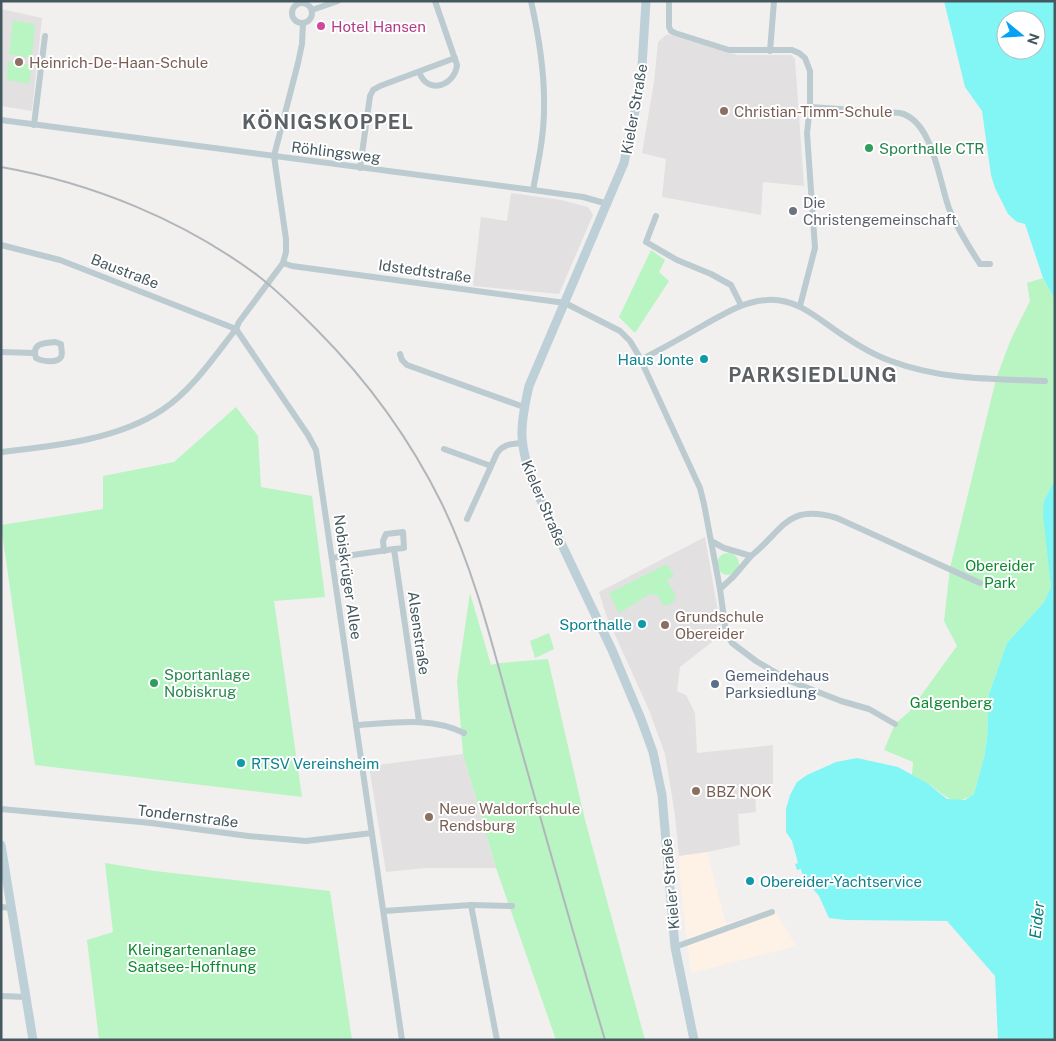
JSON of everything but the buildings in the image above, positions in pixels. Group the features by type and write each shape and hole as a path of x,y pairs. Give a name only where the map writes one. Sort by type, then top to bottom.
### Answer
{"main road":[{"name":"Kieler Straße","path":"646,1 641,83 624,163 536,368 529,386 521,426 524,456 533,484 612,650 641,719 652,752 662,795 676,947 694,1040"},
{"path":"1,845 33,1040"}],"street":[{"path":"312,10 338,1"},
{"path":"419,72 426,84 434,86 442,84 456,72 455,58 435,1"},
{"path":"531,1 538,30 543,76 544,110 541,146 533,190"},
{"path":"669,1 669,27 675,33 729,50 792,50 805,58 810,71 810,107 807,133 815,248 800,306"},
{"path":"770,51 774,1"},
{"path":"301,2 312,10 310,20 303,23 295,19 293,14 296,6 301,2"},
{"path":"1,452 110,434 134,426 162,410 200,374 236,329 239,322 283,263 286,252 286,239 274,156 298,63 302,44 303,23"},
{"path":"34,125 45,36"},
{"path":"360,168 370,96 373,90 455,58"},
{"path":"810,107 900,113 910,117 928,140 949,209 960,234 980,264 990,264"},
{"name":"Röhlingsweg","path":"1,120 533,190 583,197 608,204"},
{"path":"656,216 646,242 677,260 711,274 731,285 741,305"},
{"name":"Baustraße","path":"1,246 60,260 236,329"},
{"name":"Idstedtstraße","path":"283,263 565,303 620,330 630,341 640,360 700,488 720,589 726,633 737,648 790,681 841,701 869,709 895,724"},
{"path":"640,360 741,305 768,300 785,300 800,306 850,340 889,361 945,376 1045,381"},
{"name":"Nobiskrüger Allee","path":"236,329 308,434 316,450 402,1040"},
{"path":"55,342 60,344 62,356 58,360 42,361 36,358 34,353 40,343 55,342"},
{"path":"1,352 34,353"},
{"path":"400,354 402,360 407,365 524,407"},
{"path":"467,519 501,448 508,445 522,444"},
{"path":"444,449 491,466"},
{"path":"720,589 789,519 802,514 818,513 845,521 980,583"},
{"path":"332,558 404,548 403,532 386,534 383,542 384,550"},
{"path":"711,541 724,548 751,556"},
{"name":"Alsenstraße","path":"394,549 419,721"},
{"path":"356,725 419,721 450,726 464,733"},
{"name":"Tondernstraße","path":"1,809 306,841 372,833"},
{"path":"471,906 497,1040"},
{"path":"384,912 471,906 512,906"},
{"path":"1,907 11,908"},
{"name":"Kieler Straße","path":"676,947 772,912"},
{"path":"1,996 26,998"}],"shaded area":[{"name":"Heinrich-De-Haan-Schule","path":"1,9 42,18 32,111 1,106"},
{"name":"Christian-Timm-Schule","path":"667,34 738,55 791,55 795,59 804,186 763,182 761,215 662,197 666,159 642,153 654,82 658,42"},
{"path":"511,193 561,200 588,207 593,215 559,294 473,286 481,217 507,221"},
{"path":"705,537 722,634 680,667 677,691 686,695 695,713 697,753 773,745 773,784 755,786 756,812 738,814 740,845 679,856 675,815 665,754 649,710 606,615 599,592"},
{"name":"Neue Waldorfschule Rendsburg","path":"463,754 496,868 425,868 386,872 369,766"},
{"path":"707,852 726,924 774,909 796,946 691,973 679,856"}],"green space":[{"path":"13,20 35,24 32,59 9,54"},
{"path":"8,61 32,65 29,84 7,80"},
{"path":"651,250 665,260 659,272 669,281 635,333 619,317"},
{"name":"Obereider Park","path":"1043,278 1055,300 1055,479 1044,501 1051,587 1044,602 1007,643 989,694 984,759 974,794 966,798 954,800 912,775 913,762 884,750 895,724 909,712 957,646 944,621 950,568 996,379 1011,339 1030,301 1027,283"},
{"name":"Sportanlage Nobiskrug","path":"236,407 258,436 261,487 312,496 325,597 274,601 302,797 35,765 1,525 103,509 103,476 174,462"},
{"path":"728,553 738,560 739,564 732,574 728,575 718,568 717,564 724,554"},
{"path":"667,564 674,576 667,580 676,596 674,601 669,605 663,605 657,595 650,594 619,613 609,593"},
{"path":"470,593 491,665 548,659 585,820 645,1040 556,1040 496,868 463,754 457,681"},
{"path":"549,633 554,649 535,658 530,641"},
{"name":"Kleingartenanlage Saatsee-Hoffnung","path":"105,863 155,871 330,891 352,1040 99,1040 87,940 113,932"}],"water":[{"path":"944,1 1055,1 1055,300 1043,278 1025,224 1017,222 1008,214 995,188 991,175 982,111 965,87"},
{"name":"Eider","path":"1055,479 1055,1040 998,1040 995,976 947,921 845,920 829,918 819,896 803,877 801,869 797,870 795,864 798,863 792,841 786,832 786,809 790,795 797,782 807,775 836,762 857,758 898,767 927,783 947,799 965,800 974,794 984,758 987,738 989,694 1007,643 1044,602 1051,587 1043,514 1044,501"}],"railway":[{"path":"1,167 69,183 135,206 199,237 228,255 265,281 302,315 353,369 402,434 442,504 475,586 605,1040"}],"place":[{"name":"Hotel Hansen","path":"321,26"},
{"name":"Heinrich-De-Haan-Schule","path":"19,62"},
{"name":"Christian-Timm-Schule","path":"724,111"},
{"name":"Sporthalle CTR","path":"869,148"},
{"name":"Die Christengemeinschaft","path":"793,211"},
{"name":"Haus Jonte","path":"704,359"},
{"name":"Sporthalle","path":"642,624"},
{"name":"Grundschule Obereider","path":"665,625"},
{"name":"Sportanlage Nobiskrug","path":"154,683"},
{"name":"Gemeindehaus Parksiedlung","path":"715,684"},
{"name":"RTSV Vereinsheim","path":"241,763"},
{"name":"BBZ NOK","path":"696,791"},
{"name":"Neue Waldorfschule Rendsburg","path":"429,817"},
{"name":"Obereider-Yachtservice","path":"750,881"}],"district":[{"name":"KÖNIGSKOPPEL","path":"328,122"},
{"name":"PARKSIEDLUNG","path":"813,375"}],"park label":[{"name":"Galgenberg","path":"951,702"}]}
